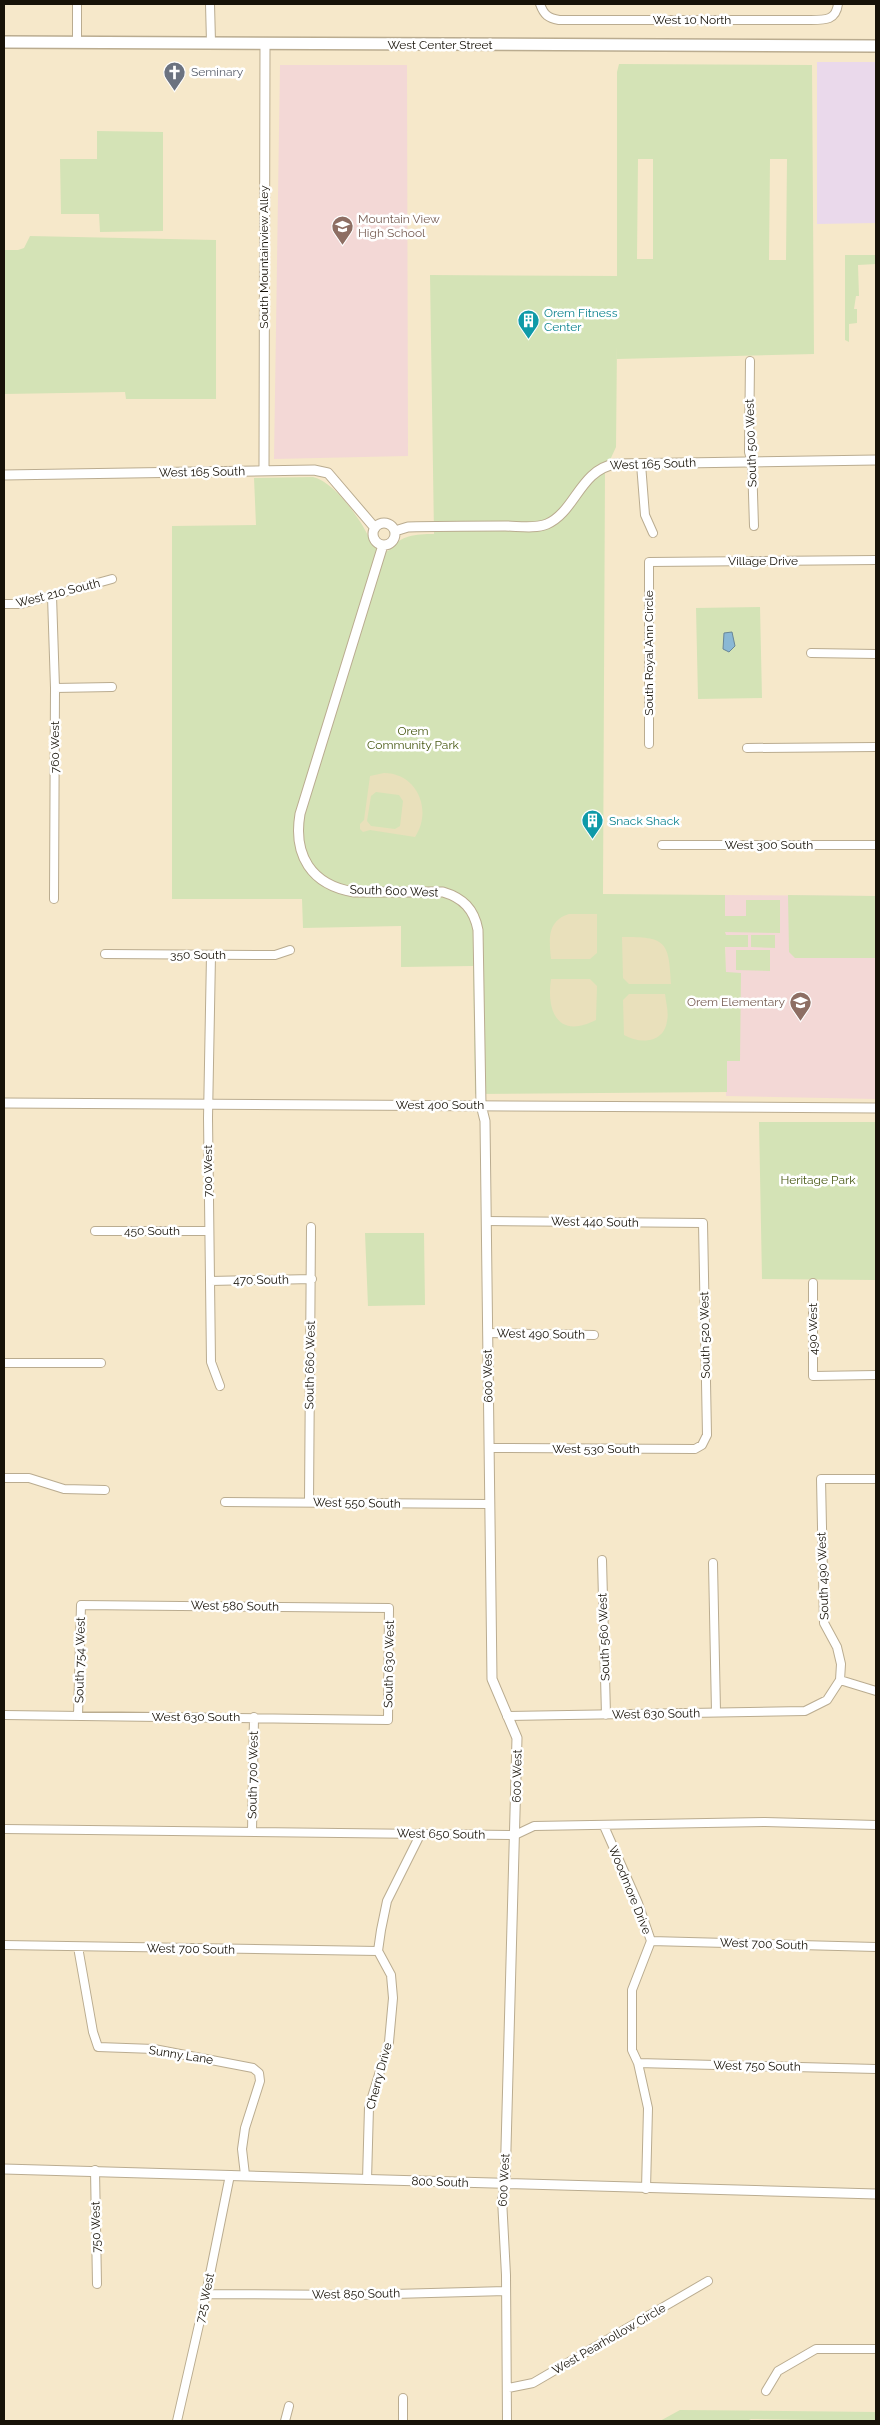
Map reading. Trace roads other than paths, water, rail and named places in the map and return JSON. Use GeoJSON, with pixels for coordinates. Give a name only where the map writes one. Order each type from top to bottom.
{"type":"FeatureCollection","features":[{"type":"Feature","properties":{"kind":"main road","name":"West Center Street"},"geometry":{"type":"LineString","coordinates":[[4,42],[876,46]]}},
{"type":"Feature","properties":{"kind":"street"},"geometry":{"type":"LineString","coordinates":[[77,4],[77,42]]}},
{"type":"Feature","properties":{"kind":"street"},"geometry":{"type":"LineString","coordinates":[[210,4],[211,42]]}},
{"type":"Feature","properties":{"kind":"street","name":"West 10 North"},"geometry":{"type":"LineString","coordinates":[[540,4],[543,13],[549,18],[811,20],[830,19],[835,16],[838,4]]}},
{"type":"Feature","properties":{"kind":"street","name":"South Mountainview Alley"},"geometry":{"type":"LineString","coordinates":[[264,471],[265,43]]}},
{"type":"Feature","properties":{"kind":"street","name":"South 500 West"},"geometry":{"type":"LineString","coordinates":[[750,361],[749,452],[752,462],[754,526]]}},
{"type":"Feature","properties":{"kind":"street","name":"West 165 South"},"geometry":{"type":"LineString","coordinates":[[383,545],[375,540],[373,534],[375,528],[380,524],[386,523],[392,526],[395,531],[408,527],[532,526],[548,523],[561,513],[576,493],[603,466],[876,460]]}},
{"type":"Feature","properties":{"kind":"street"},"geometry":{"type":"LineString","coordinates":[[641,464],[646,515],[653,532]]}},
{"type":"Feature","properties":{"kind":"street","name":"West 165 South"},"geometry":{"type":"LineString","coordinates":[[4,475],[314,470],[328,474],[375,528]]}},
{"type":"Feature","properties":{"kind":"street"},"geometry":{"type":"LineString","coordinates":[[383,545],[392,542],[395,537],[395,531]]}},
{"type":"Feature","properties":{"kind":"street","name":"South 600 West"},"geometry":{"type":"LineString","coordinates":[[383,545],[300,814],[298,828],[299,845],[305,860],[319,877],[342,890],[354,892],[443,892],[462,900],[472,911],[478,930],[481,1105]]}},
{"type":"Feature","properties":{"kind":"street","name":"Village Drive"},"geometry":{"type":"LineString","coordinates":[[649,562],[876,560]]}},
{"type":"Feature","properties":{"kind":"street","name":"South Royal Ann Circle"},"geometry":{"type":"LineString","coordinates":[[649,562],[649,744]]}},
{"type":"Feature","properties":{"kind":"street","name":"West 210 South"},"geometry":{"type":"LineString","coordinates":[[4,604],[21,604],[112,579]]}},
{"type":"Feature","properties":{"kind":"street","name":"760 West"},"geometry":{"type":"LineString","coordinates":[[52,596],[55,688],[54,899]]}},
{"type":"Feature","properties":{"kind":"street"},"geometry":{"type":"LineString","coordinates":[[812,654],[876,654]]}},
{"type":"Feature","properties":{"kind":"street"},"geometry":{"type":"LineString","coordinates":[[55,688],[112,687]]}},
{"type":"Feature","properties":{"kind":"street"},"geometry":{"type":"LineString","coordinates":[[747,748],[876,747]]}},
{"type":"Feature","properties":{"kind":"street","name":"West 300 South"},"geometry":{"type":"LineString","coordinates":[[662,845],[876,845]]}},
{"type":"Feature","properties":{"kind":"street","name":"350 South"},"geometry":{"type":"LineString","coordinates":[[105,954],[275,956],[290,950]]}},
{"type":"Feature","properties":{"kind":"street","name":"700 West"},"geometry":{"type":"LineString","coordinates":[[211,955],[208,1231],[211,1362],[220,1386]]}},
{"type":"Feature","properties":{"kind":"street","name":"West 400 South"},"geometry":{"type":"LineString","coordinates":[[4,1103],[208,1106],[481,1105],[876,1108]]}},
{"type":"Feature","properties":{"kind":"street","name":"600 West"},"geometry":{"type":"LineString","coordinates":[[481,1105],[485,1121],[492,1679],[517,1738],[505,2185],[502,2199],[506,2290],[507,2421]]}},
{"type":"Feature","properties":{"kind":"street","name":"West 440 South"},"geometry":{"type":"LineString","coordinates":[[486,1221],[703,1223]]}},
{"type":"Feature","properties":{"kind":"street","name":"South 520 West"},"geometry":{"type":"LineString","coordinates":[[702,1445],[707,1435],[703,1223]]}},
{"type":"Feature","properties":{"kind":"street","name":"South 660 West"},"geometry":{"type":"LineString","coordinates":[[309,1502],[311,1227]]}},
{"type":"Feature","properties":{"kind":"street","name":"450 South"},"geometry":{"type":"LineString","coordinates":[[95,1231],[208,1231]]}},
{"type":"Feature","properties":{"kind":"street","name":"470 South"},"geometry":{"type":"LineString","coordinates":[[210,1280],[312,1279]]}},
{"type":"Feature","properties":{"kind":"street","name":"490 West"},"geometry":{"type":"LineString","coordinates":[[813,1283],[813,1376],[876,1375]]}},
{"type":"Feature","properties":{"kind":"street","name":"West 490 South"},"geometry":{"type":"LineString","coordinates":[[488,1334],[594,1335]]}},
{"type":"Feature","properties":{"kind":"street"},"geometry":{"type":"LineString","coordinates":[[4,1364],[102,1363]]}},
{"type":"Feature","properties":{"kind":"street","name":"West 530 South"},"geometry":{"type":"LineString","coordinates":[[489,1448],[695,1449],[702,1445]]}},
{"type":"Feature","properties":{"kind":"street"},"geometry":{"type":"LineString","coordinates":[[4,1478],[29,1478],[64,1489],[105,1490]]}},
{"type":"Feature","properties":{"kind":"street","name":"South 490 West"},"geometry":{"type":"LineString","coordinates":[[840,1680],[842,1664],[837,1647],[824,1623],[821,1479],[876,1479]]}},
{"type":"Feature","properties":{"kind":"street","name":"West 550 South"},"geometry":{"type":"LineString","coordinates":[[225,1502],[489,1504]]}},
{"type":"Feature","properties":{"kind":"street","name":"South 560 West"},"geometry":{"type":"LineString","coordinates":[[602,1560],[606,1715]]}},
{"type":"Feature","properties":{"kind":"street"},"geometry":{"type":"LineString","coordinates":[[713,1563],[716,1712]]}},
{"type":"Feature","properties":{"kind":"street","name":"West 580 South"},"geometry":{"type":"LineString","coordinates":[[81,1605],[389,1608]]}},
{"type":"Feature","properties":{"kind":"street","name":"South 754 West"},"geometry":{"type":"LineString","coordinates":[[78,1716],[81,1605]]}},
{"type":"Feature","properties":{"kind":"street","name":"South 630 West"},"geometry":{"type":"LineString","coordinates":[[388,1720],[389,1608]]}},
{"type":"Feature","properties":{"kind":"street"},"geometry":{"type":"LineString","coordinates":[[840,1680],[876,1691]]}},
{"type":"Feature","properties":{"kind":"street","name":"West 630 South"},"geometry":{"type":"LineString","coordinates":[[507,1716],[805,1711],[827,1700],[840,1680]]}},
{"type":"Feature","properties":{"kind":"street","name":"West 630 South"},"geometry":{"type":"LineString","coordinates":[[4,1715],[388,1720]]}},
{"type":"Feature","properties":{"kind":"street","name":"South 700 West"},"geometry":{"type":"LineString","coordinates":[[252,1832],[254,1717]]}},
{"type":"Feature","properties":{"kind":"street","name":"West 650 South"},"geometry":{"type":"LineString","coordinates":[[4,1829],[421,1833],[515,1836],[534,1826],[765,1822],[876,1825]]}},
{"type":"Feature","properties":{"kind":"street","name":"Woodmore Drive"},"geometry":{"type":"LineString","coordinates":[[604,1826],[638,1903],[651,1941],[632,1990],[632,2050],[638,2063],[648,2108],[646,2189]]}},
{"type":"Feature","properties":{"kind":"street"},"geometry":{"type":"LineString","coordinates":[[378,1951],[388,1901],[421,1833]]}},
{"type":"Feature","properties":{"kind":"street","name":"West 700 South"},"geometry":{"type":"LineString","coordinates":[[651,1941],[876,1947]]}},
{"type":"Feature","properties":{"kind":"street","name":"West 700 South"},"geometry":{"type":"LineString","coordinates":[[4,1945],[378,1951]]}},
{"type":"Feature","properties":{"kind":"street","name":"Sunny Lane"},"geometry":{"type":"LineString","coordinates":[[78,1947],[93,2032],[98,2047],[154,2049],[253,2068],[259,2073],[260,2081],[245,2128],[242,2149],[244,2175]]}},
{"type":"Feature","properties":{"kind":"street","name":"Cherry Drive"},"geometry":{"type":"LineString","coordinates":[[367,2180],[369,2107],[389,2042],[393,1998],[391,1975],[378,1951]]}},
{"type":"Feature","properties":{"kind":"street","name":"West 750 South"},"geometry":{"type":"LineString","coordinates":[[638,2063],[876,2069]]}},
{"type":"Feature","properties":{"kind":"street","name":"800 South"},"geometry":{"type":"LineString","coordinates":[[4,2169],[95,2170],[505,2185],[876,2194]]}},
{"type":"Feature","properties":{"kind":"street","name":"750 West"},"geometry":{"type":"LineString","coordinates":[[95,2170],[97,2284]]}},
{"type":"Feature","properties":{"kind":"street","name":"725 West"},"geometry":{"type":"LineString","coordinates":[[177,2421],[206,2294],[230,2175]]}},
{"type":"Feature","properties":{"kind":"street","name":"West Pearhollow Circle"},"geometry":{"type":"LineString","coordinates":[[508,2388],[533,2383],[708,2281]]}},
{"type":"Feature","properties":{"kind":"street","name":"West 850 South"},"geometry":{"type":"LineString","coordinates":[[206,2294],[356,2295],[506,2290]]}},
{"type":"Feature","properties":{"kind":"street"},"geometry":{"type":"LineString","coordinates":[[766,2390],[778,2371],[816,2349],[876,2349]]}},
{"type":"Feature","properties":{"kind":"street"},"geometry":{"type":"LineString","coordinates":[[403,2398],[403,2421]]}},
{"type":"Feature","properties":{"kind":"street"},"geometry":{"type":"LineString","coordinates":[[284,2421],[289,2406]]}},
{"type":"Feature","properties":{"kind":"water"},"geometry":{"type":"Polygon","coordinates":[[[732,632],[735,646],[729,652],[723,649],[724,633],[732,632]]]}},
{"type":"Feature","properties":{"kind":"place","name":"Seminary"},"geometry":{"type":"Point","coordinates":[175,91]}},
{"type":"Feature","properties":{"kind":"place","name":"Mountain View High School"},"geometry":{"type":"Point","coordinates":[342,245]}},
{"type":"Feature","properties":{"kind":"place","name":"Orem Fitness Center"},"geometry":{"type":"Point","coordinates":[528,339]}},
{"type":"Feature","properties":{"kind":"place","name":"Snack Shack"},"geometry":{"type":"Point","coordinates":[593,840]}},
{"type":"Feature","properties":{"kind":"place","name":"Orem Elementary"},"geometry":{"type":"Point","coordinates":[801,1021]}},
{"type":"Feature","properties":{"kind":"park label","name":"Orem Community Park"},"geometry":{"type":"Point","coordinates":[413,738]}},
{"type":"Feature","properties":{"kind":"park label","name":"Heritage Park"},"geometry":{"type":"Point","coordinates":[818,1180]}}]}
